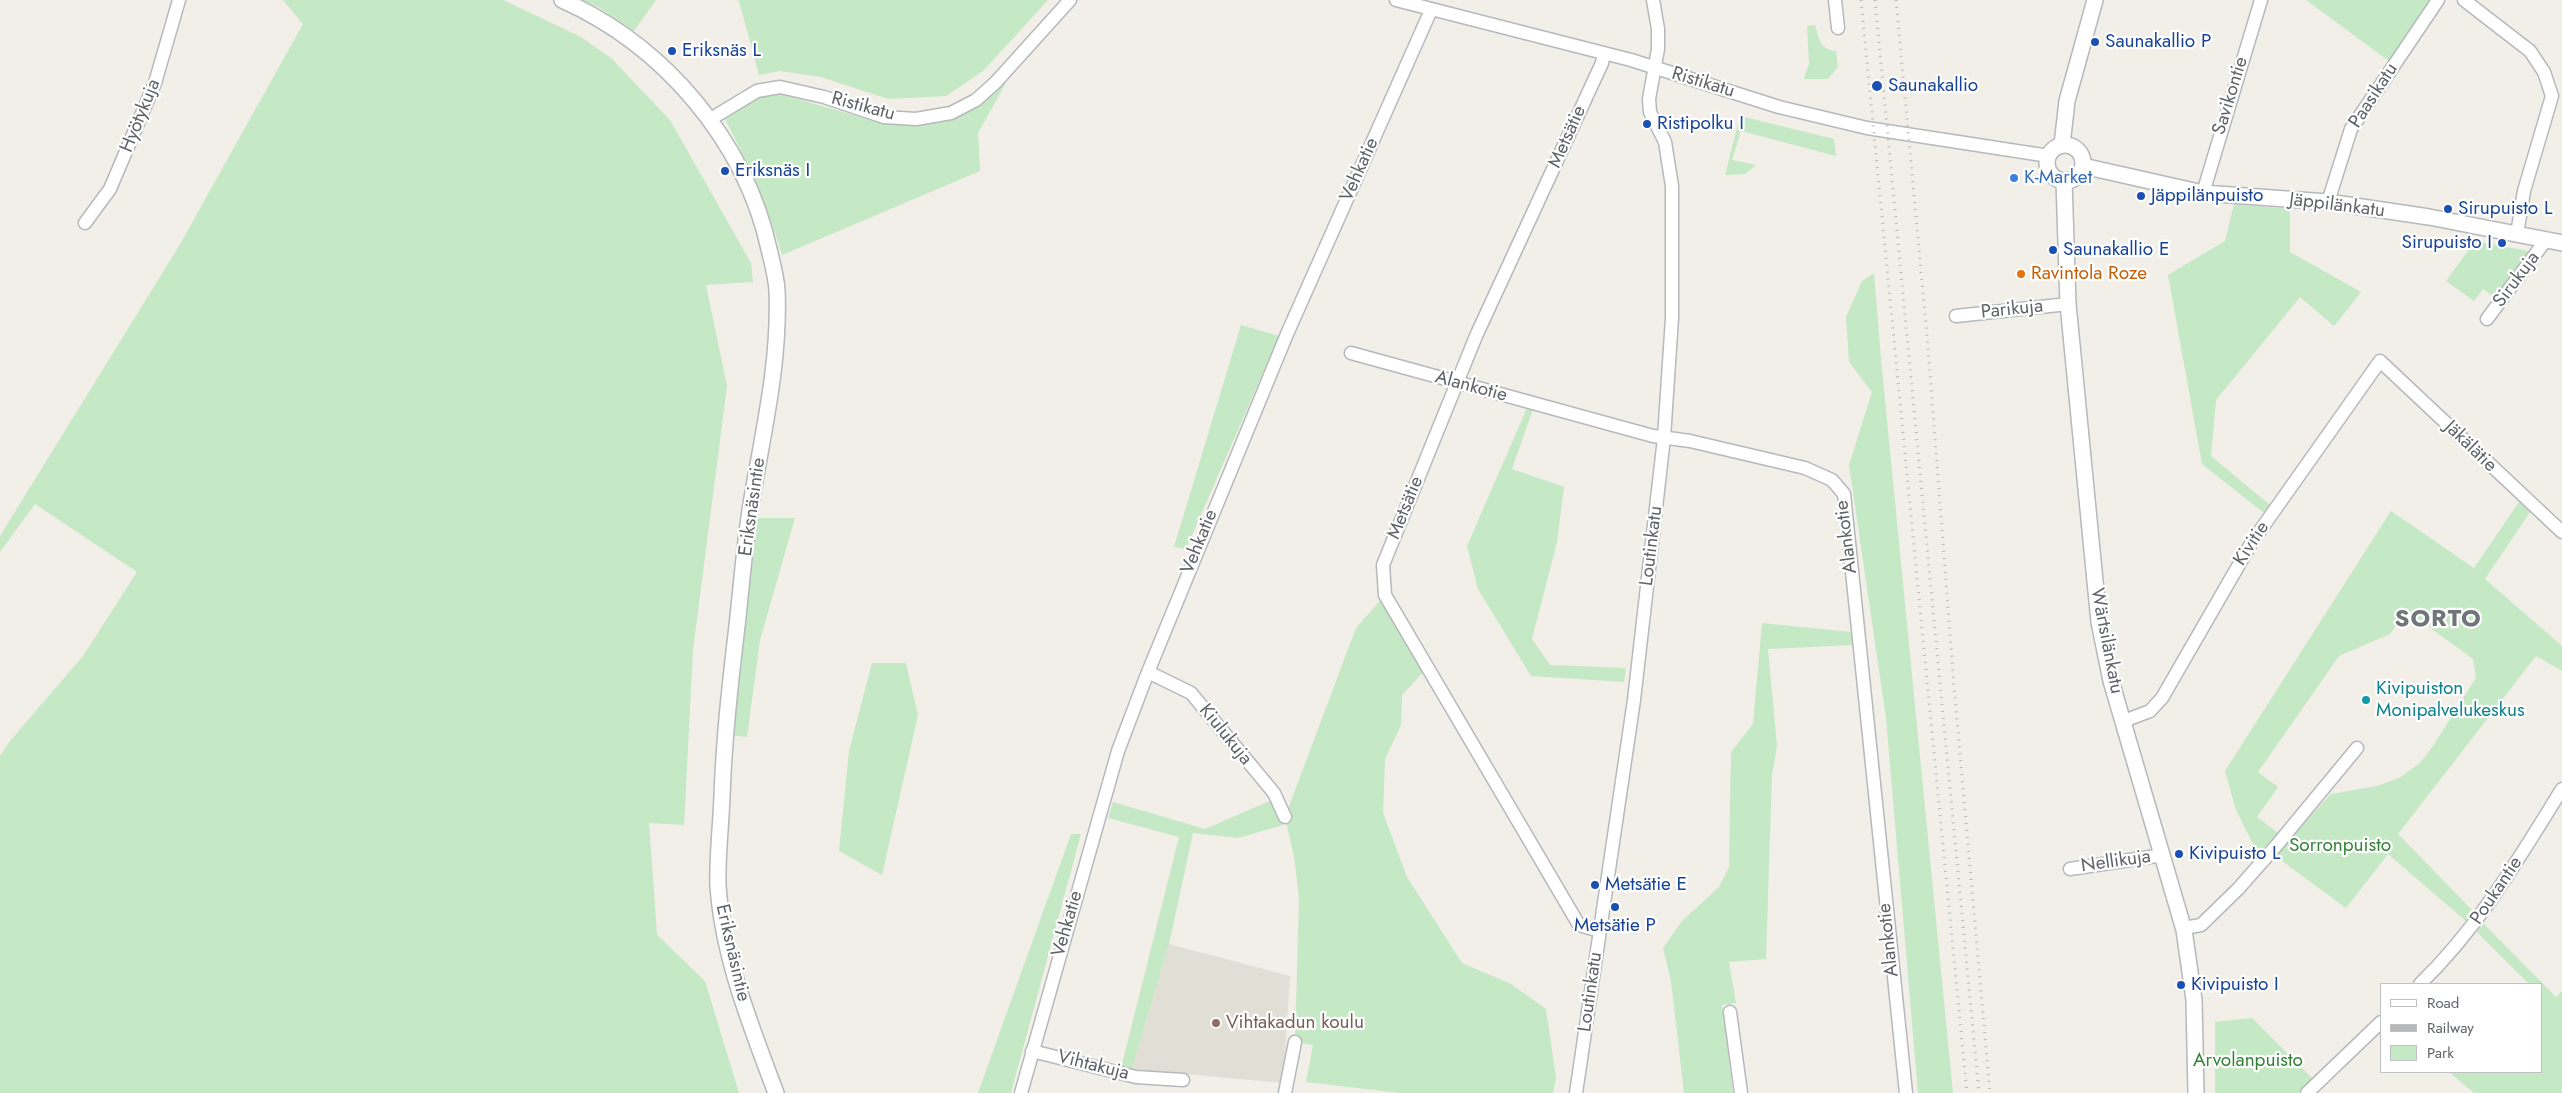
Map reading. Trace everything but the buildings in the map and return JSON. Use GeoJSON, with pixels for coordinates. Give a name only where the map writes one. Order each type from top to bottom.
{"type":"FeatureCollection","features":[{"type":"Feature","properties":{"kind":"street","name":"Hyötykuja"},"geometry":{"type":"LineString","coordinates":[[85,223],[110,189],[155,83],[179,0]]}},
{"type":"Feature","properties":{"kind":"street","name":"Eriksnäsintie"},"geometry":{"type":"LineString","coordinates":[[562,0],[584,10],[657,61],[679,82],[709,120],[744,176],[763,224],[777,290],[774,381],[751,505],[724,740],[718,883],[722,927],[741,997],[776,1093]]}},
{"type":"Feature","properties":{"kind":"street","name":"Ristikatu"},"geometry":{"type":"LineString","coordinates":[[709,120],[756,91],[780,87],[824,97],[884,117],[916,119],[951,112],[976,100],[996,82],[1070,0]]}},
{"type":"Feature","properties":{"kind":"street","name":"Ristikatu"},"geometry":{"type":"LineString","coordinates":[[1396,0],[1604,53],[1779,107],[1867,128],[2013,148],[2049,156]]}},
{"type":"Feature","properties":{"kind":"street","name":"Loutinkatu"},"geometry":{"type":"LineString","coordinates":[[1576,1093],[1634,700],[1664,438],[1671,329],[1672,186],[1665,142],[1650,112],[1649,99],[1655,68],[1658,29],[1653,0]]}},
{"type":"Feature","properties":{"kind":"street"},"geometry":{"type":"LineString","coordinates":[[1835,0],[1838,28]]}},
{"type":"Feature","properties":{"kind":"street"},"geometry":{"type":"LineString","coordinates":[[2062,145],[2067,101],[2095,0]]}},
{"type":"Feature","properties":{"kind":"street","name":"Savikontie"},"geometry":{"type":"LineString","coordinates":[[2203,193],[2205,179],[2261,0]]}},
{"type":"Feature","properties":{"kind":"street","name":"Paasikatu"},"geometry":{"type":"LineString","coordinates":[[2328,202],[2351,129],[2438,0]]}},
{"type":"Feature","properties":{"kind":"street"},"geometry":{"type":"LineString","coordinates":[[2464,0],[2530,51],[2544,72],[2552,96],[2524,191],[2517,234]]}},
{"type":"Feature","properties":{"kind":"street","name":"Vehkatie"},"geometry":{"type":"LineString","coordinates":[[1021,1093],[1118,751],[1148,672],[1287,334],[1431,10]]}},
{"type":"Feature","properties":{"kind":"street","name":"Metsätie"},"geometry":{"type":"LineString","coordinates":[[1600,932],[1580,925],[1385,595],[1383,565],[1476,336],[1566,142],[1604,53]]}},
{"type":"Feature","properties":{"kind":"street"},"geometry":{"type":"LineString","coordinates":[[2062,145],[2071,146],[2078,150],[2083,166],[2078,175],[2064,181],[2055,177],[2049,170],[2049,156],[2054,149],[2062,145]]}},
{"type":"Feature","properties":{"kind":"street","name":"Jäppilänkatu"},"geometry":{"type":"LineString","coordinates":[[2083,166],[2203,193],[2328,202],[2562,243]]}},
{"type":"Feature","properties":{"kind":"street","name":"Wärtsilänkatu"},"geometry":{"type":"LineString","coordinates":[[2064,181],[2068,304],[2098,622],[2111,681],[2184,928],[2194,1000],[2196,1093]]}},
{"type":"Feature","properties":{"kind":"street","name":"Sirukuja"},"geometry":{"type":"LineString","coordinates":[[2487,319],[2546,240]]}},
{"type":"Feature","properties":{"kind":"street","name":"Parikuja"},"geometry":{"type":"LineString","coordinates":[[1956,316],[2068,304]]}},
{"type":"Feature","properties":{"kind":"street","name":"Alankotie"},"geometry":{"type":"LineString","coordinates":[[1351,353],[1457,384],[1664,438],[1690,441],[1805,468],[1832,480],[1844,494],[1906,1093]]}},
{"type":"Feature","properties":{"kind":"street","name":"Kivitie"},"geometry":{"type":"LineString","coordinates":[[2124,721],[2150,711],[2162,698],[2252,542],[2380,361]]}},
{"type":"Feature","properties":{"kind":"street","name":"Jäkälätie"},"geometry":{"type":"LineString","coordinates":[[2380,361],[2562,532]]}},
{"type":"Feature","properties":{"kind":"street","name":"Kiulukuja"},"geometry":{"type":"LineString","coordinates":[[1148,672],[1191,693],[1274,793],[1285,817]]}},
{"type":"Feature","properties":{"kind":"street"},"geometry":{"type":"LineString","coordinates":[[2184,928],[2201,925],[2238,889],[2357,748]]}},
{"type":"Feature","properties":{"kind":"street","name":"Poukantie"},"geometry":{"type":"LineString","coordinates":[[2421,983],[2448,958],[2478,920],[2503,885],[2562,789]]}},
{"type":"Feature","properties":{"kind":"street","name":"Nellikuja"},"geometry":{"type":"LineString","coordinates":[[2070,869],[2162,855]]}},
{"type":"Feature","properties":{"kind":"street"},"geometry":{"type":"LineString","coordinates":[[1730,1012],[1741,1093]]}},
{"type":"Feature","properties":{"kind":"street"},"geometry":{"type":"LineString","coordinates":[[2307,1093],[2380,1023]]}},
{"type":"Feature","properties":{"kind":"street"},"geometry":{"type":"LineString","coordinates":[[1286,1093],[1295,1042]]}},
{"type":"Feature","properties":{"kind":"street","name":"Vihtakuja"},"geometry":{"type":"LineString","coordinates":[[1032,1051],[1136,1077],[1183,1080]]}},
{"type":"Feature","properties":{"kind":"shaded area","name":"Vihtakadun koulu"},"geometry":{"type":"Polygon","coordinates":[[[1169,944],[1290,976],[1283,1083],[1132,1069],[1169,944]]]}},
{"type":"Feature","properties":{"kind":"green space"},"geometry":{"type":"Polygon","coordinates":[[[283,0],[503,0],[581,37],[611,58],[670,120],[751,263],[753,282],[706,285],[727,386],[693,650],[684,825],[649,823],[657,935],[705,981],[739,1093],[0,1093],[0,756],[10,741],[83,656],[137,572],[35,504],[0,552],[0,536],[179,246],[303,24],[283,0]]]}},
{"type":"Feature","properties":{"kind":"green space"},"geometry":{"type":"Polygon","coordinates":[[[582,0],[656,0],[634,31],[600,8],[582,0]]]}},
{"type":"Feature","properties":{"kind":"green space"},"geometry":{"type":"Polygon","coordinates":[[[737,0],[1048,0],[983,71],[946,96],[888,99],[821,77],[780,71],[759,75],[739,1],[737,0]]]}},
{"type":"Feature","properties":{"kind":"green space"},"geometry":{"type":"Polygon","coordinates":[[[2306,0],[2434,0],[2389,61],[2306,0]]]}},
{"type":"Feature","properties":{"kind":"green space"},"geometry":{"type":"Polygon","coordinates":[[[1815,25],[1823,46],[1836,51],[1838,67],[1828,79],[1804,79],[1809,63],[1807,26],[1815,25]]]}},
{"type":"Feature","properties":{"kind":"green space"},"geometry":{"type":"Polygon","coordinates":[[[1007,81],[978,133],[980,171],[782,255],[757,186],[725,119],[760,97],[780,94],[881,123],[919,125],[956,117],[979,106],[1007,81]]]}},
{"type":"Feature","properties":{"kind":"green space"},"geometry":{"type":"Polygon","coordinates":[[[1740,116],[1834,139],[1836,156],[1741,131],[1732,160],[1756,165],[1745,174],[1725,175],[1740,116]]]}},
{"type":"Feature","properties":{"kind":"green space"},"geometry":{"type":"Polygon","coordinates":[[[2234,204],[2290,209],[2290,252],[2361,292],[2334,326],[2300,297],[2216,400],[2211,456],[2270,505],[2264,513],[2202,464],[2168,275],[2225,241],[2234,204]]]}},
{"type":"Feature","properties":{"kind":"green space"},"geometry":{"type":"Polygon","coordinates":[[[2475,241],[2533,252],[2498,300],[2483,289],[2474,301],[2446,281],[2475,241]]]}},
{"type":"Feature","properties":{"kind":"green space"},"geometry":{"type":"Polygon","coordinates":[[[1874,273],[1953,1093],[1918,1093],[1886,718],[1849,465],[1872,392],[1849,362],[1846,317],[1862,281],[1874,273]]]}},
{"type":"Feature","properties":{"kind":"green space"},"geometry":{"type":"Polygon","coordinates":[[[1241,325],[1279,336],[1186,549],[1174,547],[1241,325]]]}},
{"type":"Feature","properties":{"kind":"green space"},"geometry":{"type":"Polygon","coordinates":[[[1527,408],[1533,409],[1512,469],[1564,487],[1557,542],[1532,639],[1550,665],[1626,668],[1624,682],[1531,676],[1478,589],[1467,546],[1527,408]]]}},
{"type":"Feature","properties":{"kind":"green space","name":"Sorronpuisto"},"geometry":{"type":"Polygon","coordinates":[[[2519,502],[2530,512],[2485,579],[2562,646],[2562,671],[2536,656],[2398,834],[2474,912],[2467,922],[2388,854],[2346,908],[2274,855],[2331,794],[2377,786],[2399,778],[2420,763],[2433,746],[2476,678],[2473,659],[2407,611],[2390,634],[2339,656],[2258,772],[2278,787],[2257,817],[2278,833],[2258,854],[2236,810],[2225,771],[2391,511],[2474,568],[2519,502]]]}},
{"type":"Feature","properties":{"kind":"green space"},"geometry":{"type":"Polygon","coordinates":[[[756,518],[795,518],[760,640],[747,737],[730,735],[756,518]]]}},
{"type":"Feature","properties":{"kind":"green space"},"geometry":{"type":"Polygon","coordinates":[[[1385,595],[1427,668],[1402,695],[1401,725],[1385,759],[1383,813],[1407,877],[1462,963],[1511,984],[1546,1009],[1556,1078],[1553,1093],[1400,1093],[1306,1082],[1313,1045],[1295,1042],[1299,898],[1294,856],[1285,817],[1356,628],[1385,595]]]}},
{"type":"Feature","properties":{"kind":"green space"},"geometry":{"type":"Polygon","coordinates":[[[1762,623],[1851,632],[1853,645],[1768,649],[1777,746],[1772,775],[1766,959],[1729,962],[1736,1003],[1722,1005],[1733,1093],[1684,1093],[1671,981],[1663,948],[1682,921],[1719,887],[1729,867],[1731,752],[1753,724],[1762,623]]]}},
{"type":"Feature","properties":{"kind":"green space"},"geometry":{"type":"Polygon","coordinates":[[[872,663],[906,663],[918,715],[882,875],[839,851],[849,751],[872,663]]]}},
{"type":"Feature","properties":{"kind":"green space"},"geometry":{"type":"Polygon","coordinates":[[[1272,800],[1282,818],[1283,825],[1238,838],[1193,833],[1169,944],[1132,1069],[1121,1068],[1179,837],[1108,818],[1113,802],[1205,829],[1272,800]]]}},
{"type":"Feature","properties":{"kind":"green space"},"geometry":{"type":"Polygon","coordinates":[[[1071,834],[1081,834],[1011,1093],[978,1093],[1071,834]]]}},
{"type":"Feature","properties":{"kind":"green space"},"geometry":{"type":"Polygon","coordinates":[[[2483,923],[2556,997],[2562,991],[2562,1093],[2474,1093],[2450,1073],[2542,1073],[2542,983],[2528,983],[2477,932],[2483,923]]]}},
{"type":"Feature","properties":{"kind":"green space","name":"Arvolanpuisto"},"geometry":{"type":"Polygon","coordinates":[[[2252,1018],[2313,1079],[2299,1093],[2215,1093],[2215,1022],[2252,1018]]]}},
{"type":"Feature","properties":{"kind":"railway"},"geometry":{"type":"LineString","coordinates":[[1861,0],[1967,1093]]}},
{"type":"Feature","properties":{"kind":"railway"},"geometry":{"type":"LineString","coordinates":[[1875,0],[1979,1093]]}},
{"type":"Feature","properties":{"kind":"railway"},"geometry":{"type":"LineString","coordinates":[[1896,0],[1928,347],[1954,686],[1990,1093]]}},
{"type":"Feature","properties":{"kind":"place","name":"Saunakallio P"},"geometry":{"type":"Point","coordinates":[2095,42]}},
{"type":"Feature","properties":{"kind":"place","name":"Eriksnäs L"},"geometry":{"type":"Point","coordinates":[672,51]}},
{"type":"Feature","properties":{"kind":"place","name":"Saunakallio"},"geometry":{"type":"Point","coordinates":[1877,86]}},
{"type":"Feature","properties":{"kind":"place","name":"Ristipolku I"},"geometry":{"type":"Point","coordinates":[1647,124]}},
{"type":"Feature","properties":{"kind":"place","name":"Eriksnäs I"},"geometry":{"type":"Point","coordinates":[725,171]}},
{"type":"Feature","properties":{"kind":"place","name":"K-Market"},"geometry":{"type":"Point","coordinates":[2014,178]}},
{"type":"Feature","properties":{"kind":"place","name":"Jäppilänpuisto"},"geometry":{"type":"Point","coordinates":[2141,196]}},
{"type":"Feature","properties":{"kind":"place","name":"Sirupuisto L"},"geometry":{"type":"Point","coordinates":[2448,209]}},
{"type":"Feature","properties":{"kind":"place","name":"Sirupuisto I"},"geometry":{"type":"Point","coordinates":[2502,243]}},
{"type":"Feature","properties":{"kind":"place","name":"Saunakallio E"},"geometry":{"type":"Point","coordinates":[2053,250]}},
{"type":"Feature","properties":{"kind":"place","name":"Ravintola Roze"},"geometry":{"type":"Point","coordinates":[2021,274]}},
{"type":"Feature","properties":{"kind":"place","name":"Kivipuiston Monipalvelukeskus"},"geometry":{"type":"Point","coordinates":[2366,700]}},
{"type":"Feature","properties":{"kind":"place","name":"Kivipuisto L"},"geometry":{"type":"Point","coordinates":[2179,854]}},
{"type":"Feature","properties":{"kind":"place","name":"Metsätie E"},"geometry":{"type":"Point","coordinates":[1595,885]}},
{"type":"Feature","properties":{"kind":"place","name":"Metsätie P"},"geometry":{"type":"Point","coordinates":[1615,907]}},
{"type":"Feature","properties":{"kind":"place","name":"Kivipuisto I"},"geometry":{"type":"Point","coordinates":[2181,985]}},
{"type":"Feature","properties":{"kind":"place","name":"Vihtakadun koulu"},"geometry":{"type":"Point","coordinates":[1216,1023]}},
{"type":"Feature","properties":{"kind":"district","name":"SORTO"},"geometry":{"type":"Point","coordinates":[2438,620]}}]}
